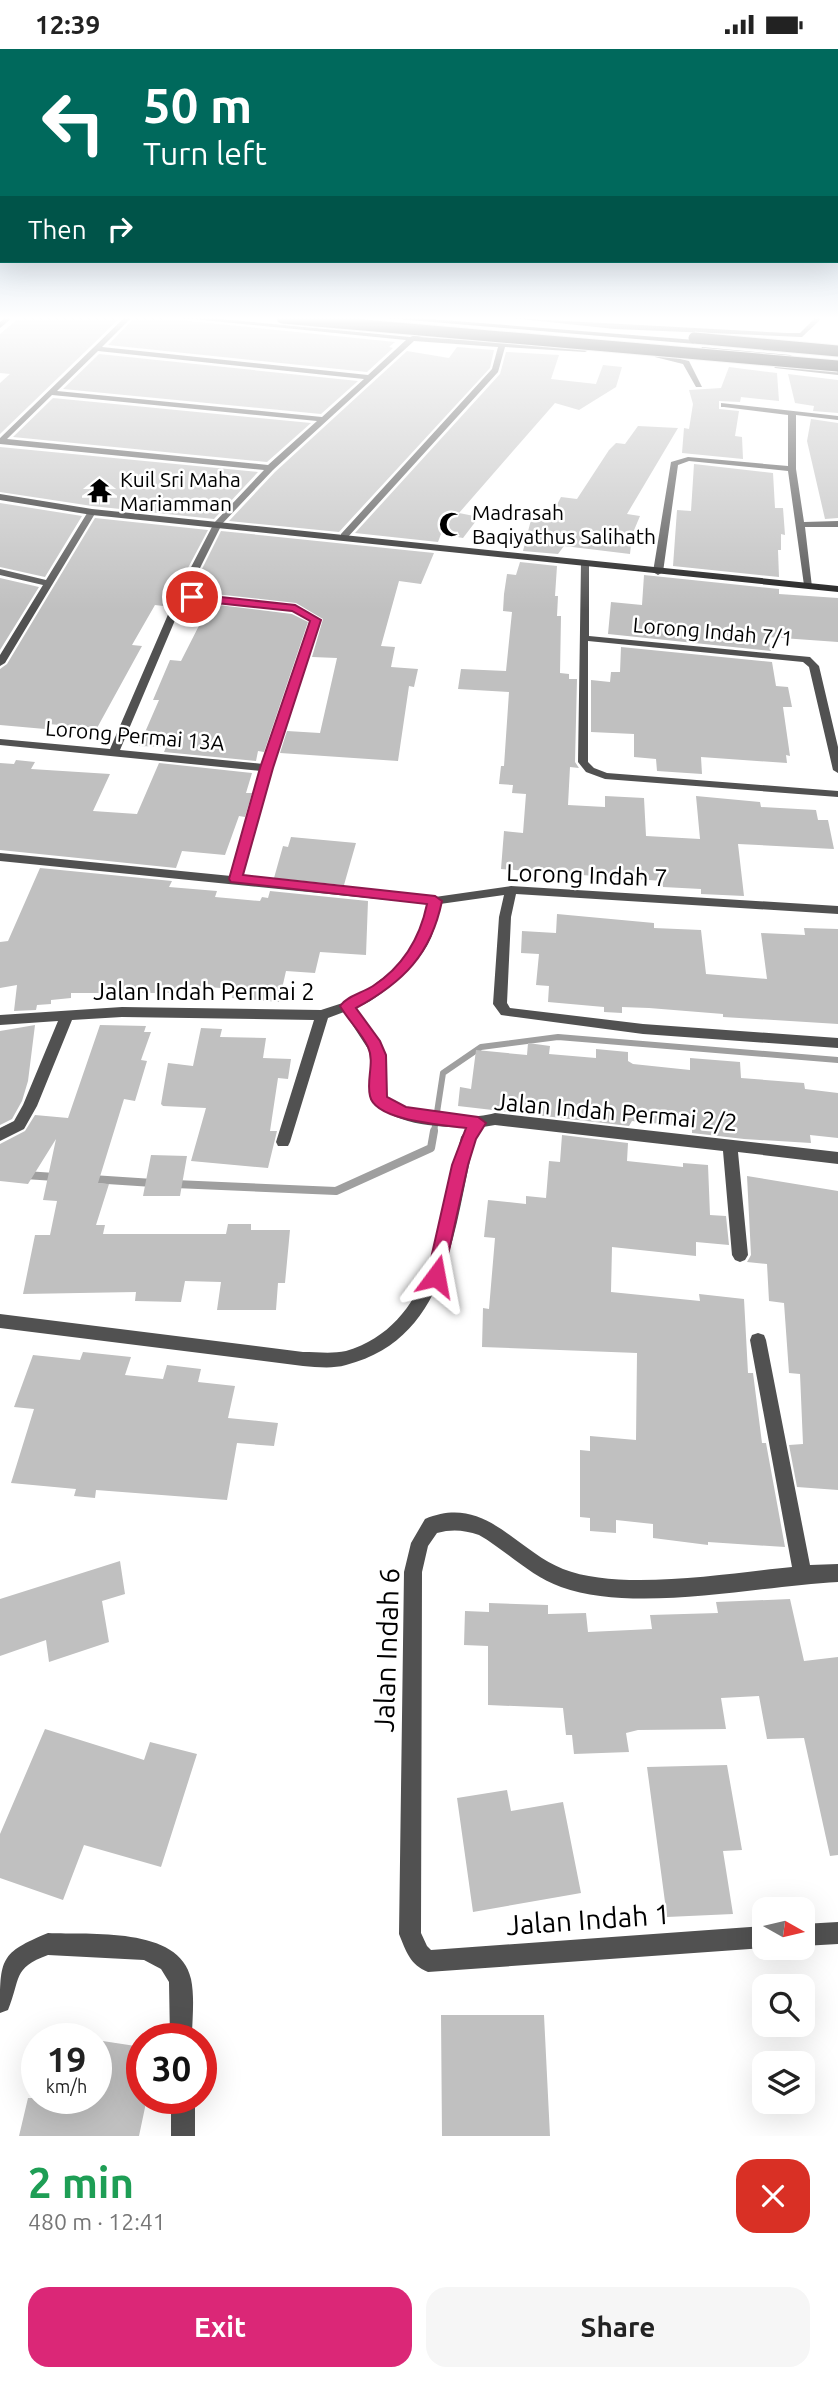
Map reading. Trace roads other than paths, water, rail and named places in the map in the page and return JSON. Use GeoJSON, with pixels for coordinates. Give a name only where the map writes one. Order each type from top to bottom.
{"type":"FeatureCollection","features":[{"type":"Feature","properties":{"kind":"street"},"geometry":{"type":"LineString","coordinates":[[0,441],[27,415]]}},
{"type":"Feature","properties":{"kind":"street"},"geometry":{"type":"LineString","coordinates":[[286,415],[324,419]]}},
{"type":"Feature","properties":{"kind":"street"},"geometry":{"type":"LineString","coordinates":[[114,753],[181,596],[218,523],[270,468],[328,415]]}},
{"type":"Feature","properties":{"kind":"street"},"geometry":{"type":"LineString","coordinates":[[344,536],[454,415]]}},
{"type":"Feature","properties":{"kind":"street"},"geometry":{"type":"LineString","coordinates":[[792,415],[792,469],[809,585]]}},
{"type":"Feature","properties":{"kind":"street"},"geometry":{"type":"LineString","coordinates":[[814,415],[838,418]]}},
{"type":"Feature","properties":{"kind":"street"},"geometry":{"type":"LineString","coordinates":[[0,441],[270,468]]}},
{"type":"Feature","properties":{"kind":"street"},"geometry":{"type":"LineString","coordinates":[[658,572],[674,464],[678,460],[792,469]]}},
{"type":"Feature","properties":{"kind":"street"},"geometry":{"type":"LineString","coordinates":[[0,498],[92,512],[344,536],[584,565],[838,589]]}},
{"type":"Feature","properties":{"kind":"street"},"geometry":{"type":"LineString","coordinates":[[0,663],[92,512]]}},
{"type":"Feature","properties":{"kind":"street"},"geometry":{"type":"LineString","coordinates":[[800,525],[838,524]]}},
{"type":"Feature","properties":{"kind":"street"},"geometry":{"type":"LineString","coordinates":[[584,565],[583,762],[590,770],[605,776],[838,794]]}},
{"type":"Feature","properties":{"kind":"street"},"geometry":{"type":"LineString","coordinates":[[0,572],[48,583]]}},
{"type":"Feature","properties":{"kind":"street"},"geometry":{"type":"LineString","coordinates":[[181,596],[295,608],[316,618],[267,768],[236,879]]}},
{"type":"Feature","properties":{"kind":"street","name":"Lorong Indah 7/1"},"geometry":{"type":"LineString","coordinates":[[583,638],[806,659],[814,666],[838,770]]}},
{"type":"Feature","properties":{"kind":"street","name":"Lorong Permai 13A"},"geometry":{"type":"LineString","coordinates":[[0,742],[267,768]]}},
{"type":"Feature","properties":{"kind":"street","name":"Lorong Indah 7"},"geometry":{"type":"LineString","coordinates":[[0,857],[435,901],[511,890],[838,910]]}},
{"type":"Feature","properties":{"kind":"street"},"geometry":{"type":"LineString","coordinates":[[511,890],[505,917],[500,1004],[506,1012],[643,1029],[838,1043]]}},
{"type":"Feature","properties":{"kind":"street","name":"Jalan Indah Permai 2"},"geometry":{"type":"LineString","coordinates":[[0,1020],[122,1011],[322,1015],[380,989],[411,959],[429,929],[435,901]]}},
{"type":"Feature","properties":{"kind":"street"},"geometry":{"type":"LineString","coordinates":[[347,1006],[375,1045],[379,1055],[378,1097],[388,1107],[415,1115],[478,1123]]}},
{"type":"Feature","properties":{"kind":"street"},"geometry":{"type":"LineString","coordinates":[[283,1142],[322,1015]]}},
{"type":"Feature","properties":{"kind":"street"},"geometry":{"type":"LineString","coordinates":[[0,1135],[19,1125],[30,1106],[67,1016]]}},
{"type":"Feature","properties":{"kind":"street","name":"Jalan Indah Permai 2/2"},"geometry":{"type":"LineString","coordinates":[[0,1321],[303,1359],[345,1358],[385,1342],[412,1317],[436,1276],[468,1137],[478,1123],[495,1119],[838,1158]]}},
{"type":"Feature","properties":{"kind":"street"},"geometry":{"type":"LineString","coordinates":[[730,1146],[740,1255]]}},
{"type":"Feature","properties":{"kind":"street"},"geometry":{"type":"LineString","coordinates":[[758,1340],[802,1573]]}},
{"type":"Feature","properties":{"kind":"street","name":"Jalan Indah 6"},"geometry":{"type":"LineString","coordinates":[[419,1954],[410,1934],[413,1572],[420,1543],[430,1525],[448,1518],[471,1521],[562,1578],[592,1585],[655,1587],[802,1573],[838,1573]]}},
{"type":"Feature","properties":{"kind":"street"},"geometry":{"type":"LineString","coordinates":[[816,1934],[838,1933]]}},
{"type":"Feature","properties":{"kind":"street","name":"Jalan Indah 1"},"geometry":{"type":"LineString","coordinates":[[419,1954],[428,1961],[752,1938]]}},
{"type":"Feature","properties":{"kind":"street"},"geometry":{"type":"LineString","coordinates":[[0,2002],[11,1964],[26,1952],[48,1944],[146,1949],[169,1962],[180,1979],[181,2023]]}},
{"type":"Feature","properties":{"kind":"street"},"geometry":{"type":"LineString","coordinates":[[183,2114],[183,2136]]}},
{"type":"Feature","properties":{"kind":"waterway"},"geometry":{"type":"LineString","coordinates":[[434,1132],[443,1073],[481,1047],[558,1037],[838,1060]]}},
{"type":"Feature","properties":{"kind":"waterway"},"geometry":{"type":"LineString","coordinates":[[175,1184],[336,1191],[431,1148],[434,1131]]}},
{"type":"Feature","properties":{"kind":"waterway"},"geometry":{"type":"LineString","coordinates":[[25,1175],[55,1177]]}},
{"type":"Feature","properties":{"kind":"waterway"},"geometry":{"type":"LineString","coordinates":[[92,1179],[153,1183]]}},
{"type":"Feature","properties":{"kind":"place","name":"Kuil Sri Maha Mariamman"},"geometry":{"type":"Point","coordinates":[100,491]}},
{"type":"Feature","properties":{"kind":"place","name":"Madrasah Baqiyathus Salihath"},"geometry":{"type":"Point","coordinates":[452,524]}}]}
